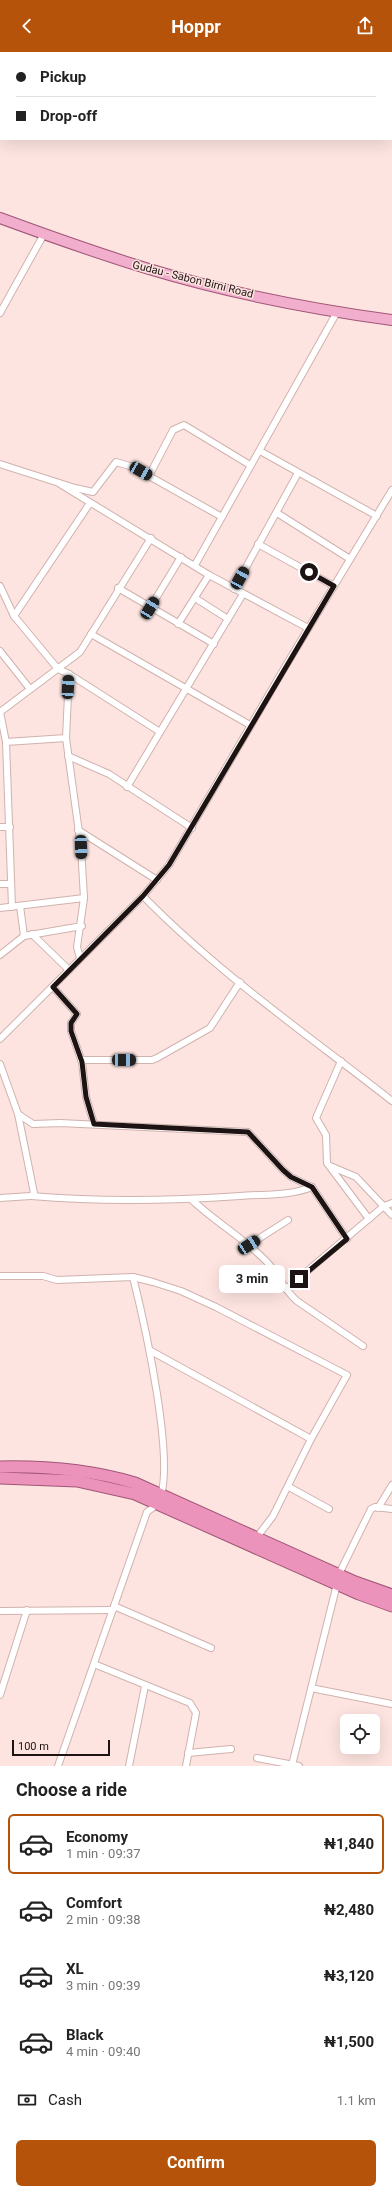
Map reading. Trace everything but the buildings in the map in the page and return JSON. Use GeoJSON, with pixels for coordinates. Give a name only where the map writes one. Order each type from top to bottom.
{"type":"FeatureCollection","features":[{"type":"Feature","properties":{"kind":"highway"},"geometry":{"type":"LineString","coordinates":[[0,1467],[56,1468],[116,1477],[146,1493],[338,1579],[392,1606]]}},
{"type":"Feature","properties":{"kind":"highway"},"geometry":{"type":"LineString","coordinates":[[0,1478],[81,1482],[146,1493]]}},
{"type":"Feature","properties":{"kind":"highway"},"geometry":{"type":"LineString","coordinates":[[159,1499],[257,1537],[307,1565]]}},
{"type":"Feature","properties":{"kind":"highway"},"geometry":{"type":"LineString","coordinates":[[338,1579],[392,1595]]}},
{"type":"Feature","properties":{"kind":"main road","name":"Gudau - Sabon Birni Road"},"geometry":{"type":"LineString","coordinates":[[0,218],[114,258],[185,279],[337,312],[392,320]]}},
{"type":"Feature","properties":{"kind":"street"},"geometry":{"type":"LineString","coordinates":[[0,313],[44,234]]}},
{"type":"Feature","properties":{"kind":"street"},"geometry":{"type":"LineString","coordinates":[[195,566],[250,465],[260,451],[337,312]]}},
{"type":"Feature","properties":{"kind":"street"},"geometry":{"type":"LineString","coordinates":[[149,476],[173,430],[184,425],[250,465]]}},
{"type":"Feature","properties":{"kind":"street"},"geometry":{"type":"LineString","coordinates":[[260,451],[298,474],[377,516]]}},
{"type":"Feature","properties":{"kind":"street"},"geometry":{"type":"LineString","coordinates":[[0,464],[60,484],[93,492],[116,462],[132,467],[222,517]]}},
{"type":"Feature","properties":{"kind":"street"},"geometry":{"type":"LineString","coordinates":[[234,589],[258,544],[278,513],[298,474]]}},
{"type":"Feature","properties":{"kind":"street"},"geometry":{"type":"LineString","coordinates":[[60,484],[151,538],[209,575],[308,628]]}},
{"type":"Feature","properties":{"kind":"street"},"geometry":{"type":"LineString","coordinates":[[0,1039],[143,896],[169,865],[192,828],[250,725],[392,490]]}},
{"type":"Feature","properties":{"kind":"street"},"geometry":{"type":"LineString","coordinates":[[14,616],[90,503]]}},
{"type":"Feature","properties":{"kind":"street"},"geometry":{"type":"LineString","coordinates":[[278,513],[350,559]]}},
{"type":"Feature","properties":{"kind":"street"},"geometry":{"type":"LineString","coordinates":[[12,907],[6,742],[0,712],[80,652],[118,588],[151,538]]}},
{"type":"Feature","properties":{"kind":"street"},"geometry":{"type":"LineString","coordinates":[[258,544],[334,586]]}},
{"type":"Feature","properties":{"kind":"street"},"geometry":{"type":"LineString","coordinates":[[150,608],[181,557]]}},
{"type":"Feature","properties":{"kind":"street"},"geometry":{"type":"LineString","coordinates":[[178,624],[209,575]]}},
{"type":"Feature","properties":{"kind":"street"},"geometry":{"type":"LineString","coordinates":[[0,586],[14,616],[58,669],[69,674],[160,732]]}},
{"type":"Feature","properties":{"kind":"street"},"geometry":{"type":"LineString","coordinates":[[118,588],[214,644]]}},
{"type":"Feature","properties":{"kind":"street"},"geometry":{"type":"LineString","coordinates":[[128,787],[243,594]]}},
{"type":"Feature","properties":{"kind":"street"},"geometry":{"type":"LineString","coordinates":[[195,598],[228,619]]}},
{"type":"Feature","properties":{"kind":"street"},"geometry":{"type":"LineString","coordinates":[[91,634],[250,725]]}},
{"type":"Feature","properties":{"kind":"street"},"geometry":{"type":"LineString","coordinates":[[0,651],[30,689]]}},
{"type":"Feature","properties":{"kind":"street"},"geometry":{"type":"LineString","coordinates":[[69,674],[66,738],[78,830],[84,898],[82,926],[77,947],[80,958]]}},
{"type":"Feature","properties":{"kind":"street"},"geometry":{"type":"LineString","coordinates":[[6,742],[66,738]]}},
{"type":"Feature","properties":{"kind":"street"},"geometry":{"type":"LineString","coordinates":[[68,756],[109,774],[192,828]]}},
{"type":"Feature","properties":{"kind":"street"},"geometry":{"type":"LineString","coordinates":[[0,827],[10,827]]}},
{"type":"Feature","properties":{"kind":"street"},"geometry":{"type":"LineString","coordinates":[[78,830],[157,880]]}},
{"type":"Feature","properties":{"kind":"street"},"geometry":{"type":"LineString","coordinates":[[0,884],[11,884]]}},
{"type":"Feature","properties":{"kind":"street"},"geometry":{"type":"LineString","coordinates":[[143,896],[160,914],[240,982],[392,1101]]}},
{"type":"Feature","properties":{"kind":"street"},"geometry":{"type":"LineString","coordinates":[[0,908],[84,898]]}},
{"type":"Feature","properties":{"kind":"street"},"geometry":{"type":"LineString","coordinates":[[20,906],[24,936]]}},
{"type":"Feature","properties":{"kind":"street"},"geometry":{"type":"LineString","coordinates":[[0,955],[24,936],[82,926]]}},
{"type":"Feature","properties":{"kind":"street"},"geometry":{"type":"LineString","coordinates":[[32,934],[69,970]]}},
{"type":"Feature","properties":{"kind":"street"},"geometry":{"type":"LineString","coordinates":[[81,1060],[152,1060],[157,1058],[210,1028],[240,982]]}},
{"type":"Feature","properties":{"kind":"street"},"geometry":{"type":"LineString","coordinates":[[53,987],[77,1014],[71,1023],[71,1031],[81,1060],[86,1097],[94,1124]]}},
{"type":"Feature","properties":{"kind":"street"},"geometry":{"type":"LineString","coordinates":[[341,1061],[316,1118],[326,1135],[327,1163],[369,1219]]}},
{"type":"Feature","properties":{"kind":"street"},"geometry":{"type":"LineString","coordinates":[[0,1064],[18,1114],[34,1193],[31,1196]]}},
{"type":"Feature","properties":{"kind":"street"},"geometry":{"type":"LineString","coordinates":[[18,1114],[33,1124],[94,1124],[248,1132],[283,1170],[312,1187],[347,1239]]}},
{"type":"Feature","properties":{"kind":"street"},"geometry":{"type":"LineString","coordinates":[[330,1166],[356,1177],[392,1215]]}},
{"type":"Feature","properties":{"kind":"street"},"geometry":{"type":"LineString","coordinates":[[302,1182],[303,1190]]}},
{"type":"Feature","properties":{"kind":"street"},"geometry":{"type":"LineString","coordinates":[[0,1198],[31,1196],[90,1201],[191,1199],[303,1190],[312,1187]]}},
{"type":"Feature","properties":{"kind":"street"},"geometry":{"type":"LineString","coordinates":[[191,1199],[249,1245],[268,1263],[286,1289],[297,1301],[363,1346]]}},
{"type":"Feature","properties":{"kind":"street"},"geometry":{"type":"LineString","coordinates":[[286,1289],[347,1239],[384,1206],[392,1203]]}},
{"type":"Feature","properties":{"kind":"street"},"geometry":{"type":"LineString","coordinates":[[249,1245],[288,1220]]}},
{"type":"Feature","properties":{"kind":"street"},"geometry":{"type":"LineString","coordinates":[[0,1276],[44,1276],[57,1280],[133,1277],[181,1291],[216,1307],[347,1375],[311,1439],[289,1487],[273,1516],[257,1537]]}},
{"type":"Feature","properties":{"kind":"street"},"geometry":{"type":"LineString","coordinates":[[133,1277],[151,1351],[165,1464],[159,1499],[147,1512]]}},
{"type":"Feature","properties":{"kind":"street"},"geometry":{"type":"LineString","coordinates":[[151,1351],[311,1439]]}},
{"type":"Feature","properties":{"kind":"street"},"geometry":{"type":"LineString","coordinates":[[378,1508],[392,1485]]}},
{"type":"Feature","properties":{"kind":"street"},"geometry":{"type":"LineString","coordinates":[[289,1487],[329,1509]]}},
{"type":"Feature","properties":{"kind":"street"},"geometry":{"type":"LineString","coordinates":[[58,1766],[147,1512],[146,1493]]}},
{"type":"Feature","properties":{"kind":"street"},"geometry":{"type":"LineString","coordinates":[[292,1765],[338,1579],[371,1509],[392,1509]]}},
{"type":"Feature","properties":{"kind":"street"},"geometry":{"type":"LineString","coordinates":[[0,1611],[113,1608],[211,1648]]}},
{"type":"Feature","properties":{"kind":"street"},"geometry":{"type":"LineString","coordinates":[[0,1695],[2,1683],[27,1610]]}},
{"type":"Feature","properties":{"kind":"street"},"geometry":{"type":"LineString","coordinates":[[94,1664],[190,1703],[196,1713],[186,1766]]}},
{"type":"Feature","properties":{"kind":"street"},"geometry":{"type":"LineString","coordinates":[[129,1766],[145,1686]]}},
{"type":"Feature","properties":{"kind":"street"},"geometry":{"type":"LineString","coordinates":[[311,1688],[392,1704]]}},
{"type":"Feature","properties":{"kind":"street"},"geometry":{"type":"LineString","coordinates":[[188,1753],[231,1749]]}},
{"type":"Feature","properties":{"kind":"street"},"geometry":{"type":"LineString","coordinates":[[257,1758],[299,1766]]}},
{"type":"Feature","properties":{"kind":"route"},"geometry":{"type":"LineString","coordinates":[[299,1279],[347,1239],[312,1187],[291,1177],[248,1132],[94,1124],[86,1097],[82,1062],[71,1031],[71,1023],[77,1014],[53,987],[143,896],[169,865],[192,828],[257,713],[334,586],[309,572]]}}]}
